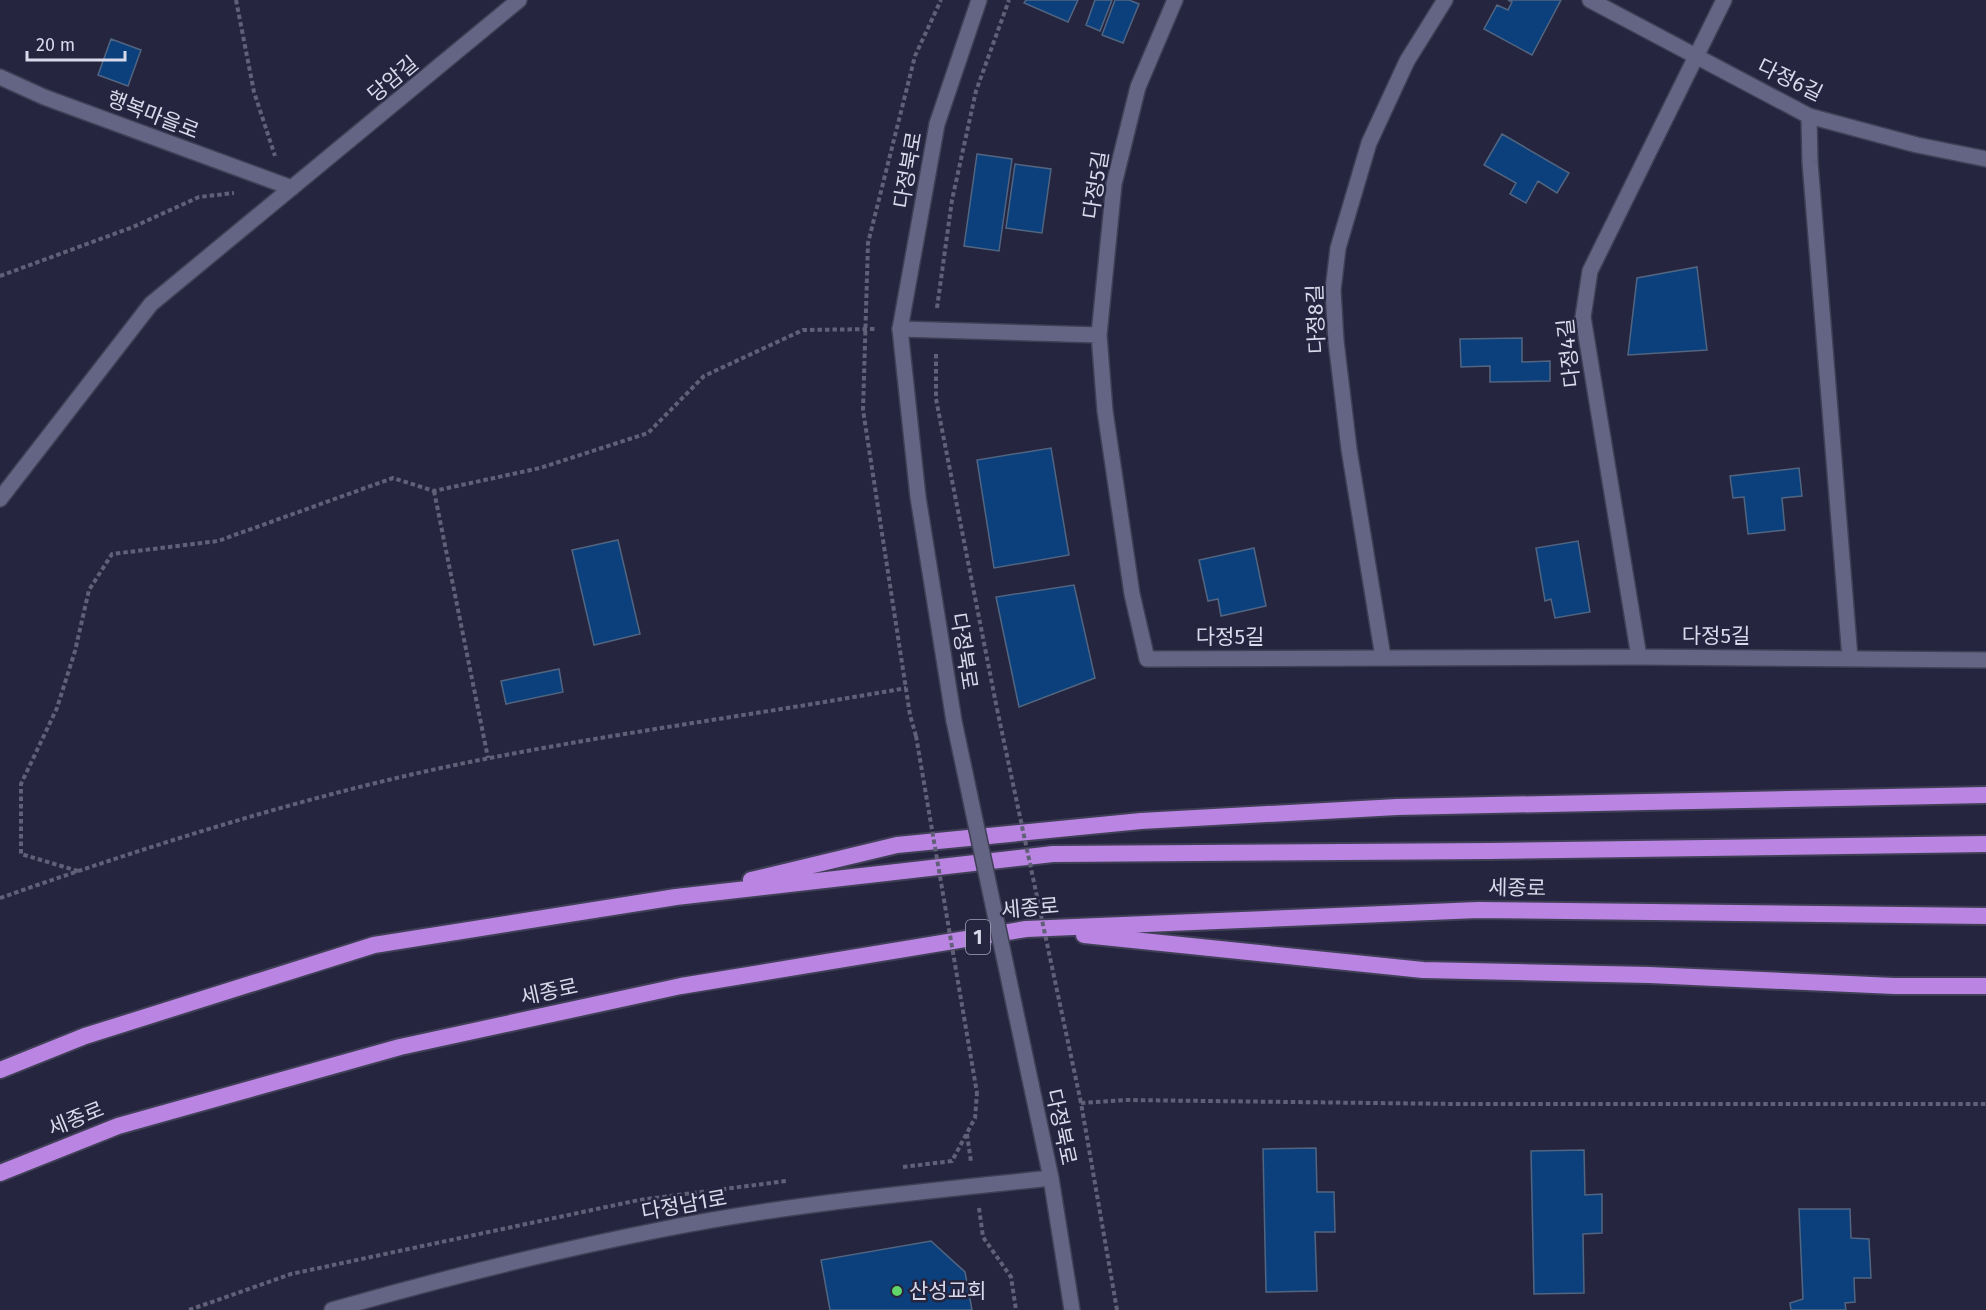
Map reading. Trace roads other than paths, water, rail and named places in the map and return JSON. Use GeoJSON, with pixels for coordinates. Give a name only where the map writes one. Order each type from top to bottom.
{"type":"FeatureCollection","features":[{"type":"Feature","properties":{"kind":"highway"},"geometry":{"type":"LineString","coordinates":[[676,897],[897,845],[1141,821],[1397,807],[1986,795]]}},
{"type":"Feature","properties":{"kind":"highway","name":"세종로"},"geometry":{"type":"LineString","coordinates":[[0,1070],[85,1036],[374,945],[676,897],[1053,854],[1986,844]]}},
{"type":"Feature","properties":{"kind":"highway","name":"세종로"},"geometry":{"type":"LineString","coordinates":[[0,1173],[118,1126],[400,1047],[681,986],[1026,929],[1478,910],[1986,916]]}},
{"type":"Feature","properties":{"kind":"highway"},"geometry":{"type":"LineString","coordinates":[[1026,929],[1423,970],[1649,975],[1894,986],[1986,986]]}},
{"type":"Feature","properties":{"kind":"street","name":"당암길"},"geometry":{"type":"LineString","coordinates":[[0,499],[151,304],[519,0]]}},
{"type":"Feature","properties":{"kind":"street","name":"다정북로"},"geometry":{"type":"LineString","coordinates":[[979,0],[937,124],[900,329],[918,497],[954,721],[1050,1178],[1071,1310]]}},
{"type":"Feature","properties":{"kind":"street","name":"다정5길"},"geometry":{"type":"LineString","coordinates":[[1175,0],[1138,87],[1114,184],[1099,335],[1106,411],[1132,594],[1147,659],[1639,657],[1986,660]]}},
{"type":"Feature","properties":{"kind":"street","name":"다정8길"},"geometry":{"type":"LineString","coordinates":[[1383,657],[1348,448],[1335,341],[1333,290],[1338,248],[1369,143],[1407,61],[1445,0]]}},
{"type":"Feature","properties":{"kind":"street","name":"다정6길"},"geometry":{"type":"LineString","coordinates":[[1590,0],[1809,116],[1917,145],[1986,159]]}},
{"type":"Feature","properties":{"kind":"street","name":"다정4길"},"geometry":{"type":"LineString","coordinates":[[1639,657],[1583,317],[1590,271],[1724,0]]}},
{"type":"Feature","properties":{"kind":"street","name":"행복마을로"},"geometry":{"type":"LineString","coordinates":[[0,77],[55,101],[292,188]]}},
{"type":"Feature","properties":{"kind":"street"},"geometry":{"type":"LineString","coordinates":[[1809,116],[1810,162],[1850,658]]}},
{"type":"Feature","properties":{"kind":"street"},"geometry":{"type":"LineString","coordinates":[[900,329],[1099,335]]}},
{"type":"Feature","properties":{"kind":"street","name":"다정남1로"},"geometry":{"type":"LineString","coordinates":[[332,1310],[508,1263],[661,1229],[844,1201],[1050,1178]]}},
{"type":"Feature","properties":{"kind":"place","name":"산성교회"},"geometry":{"type":"Point","coordinates":[897,1291]}}]}
